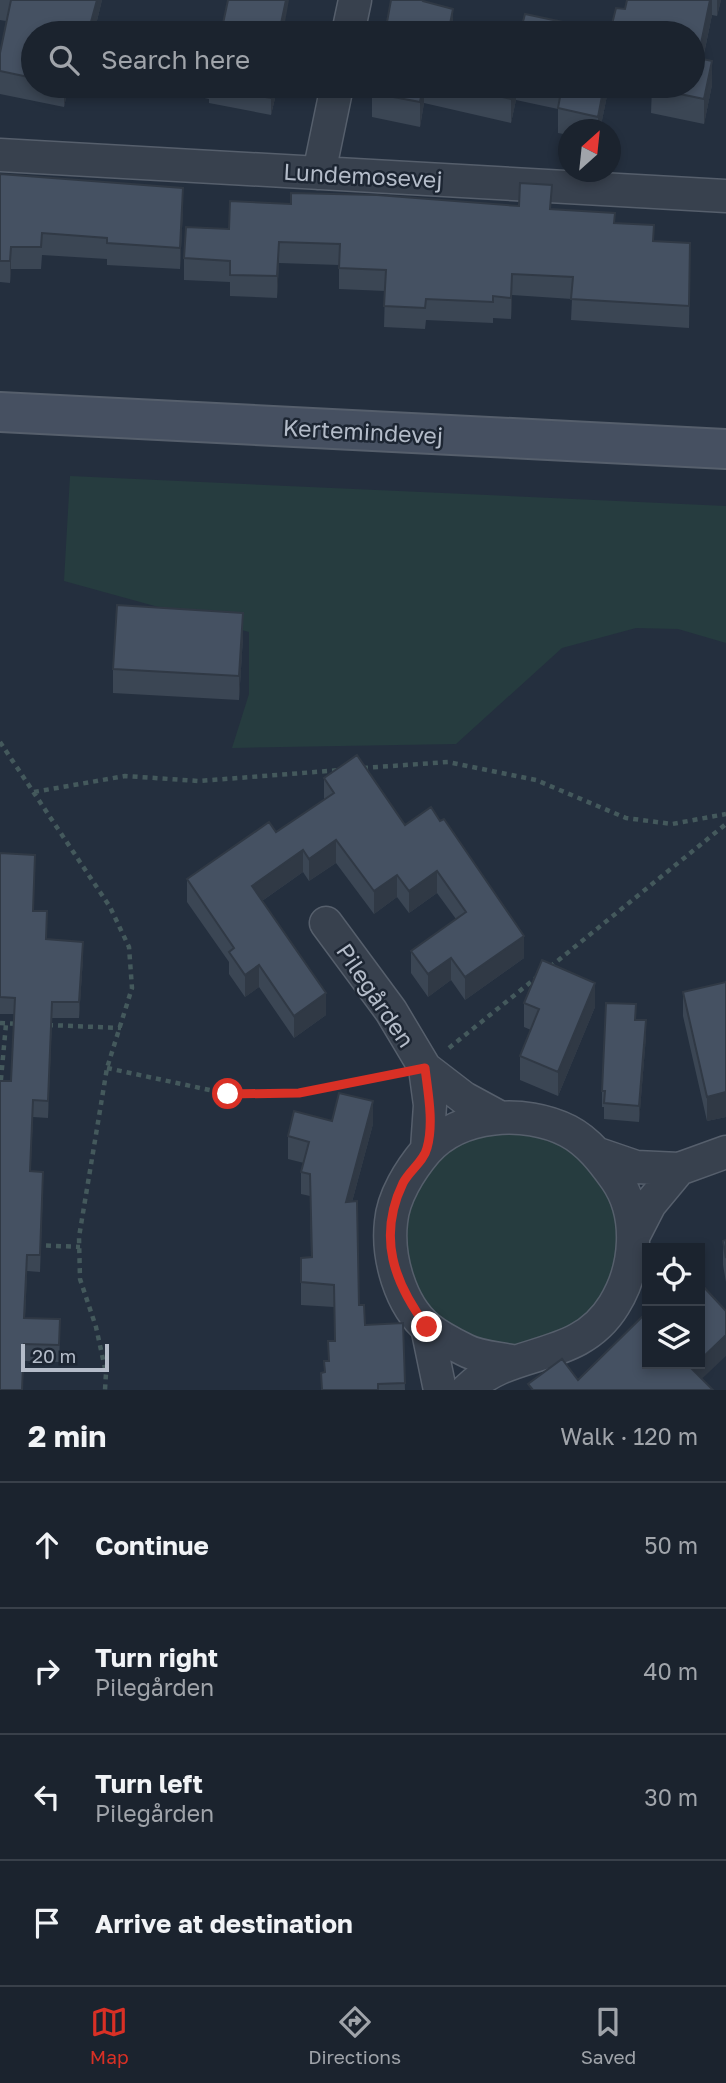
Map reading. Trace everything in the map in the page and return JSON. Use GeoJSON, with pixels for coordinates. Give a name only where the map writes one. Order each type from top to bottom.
{"type":"FeatureCollection","features":[{"type":"Feature","properties":{"kind":"main road","name":"Kertemindevej"},"geometry":{"type":"LineString","coordinates":[[0,412],[726,449]]}},
{"type":"Feature","properties":{"kind":"street"},"geometry":{"type":"LineString","coordinates":[[351,21],[355,0]]}},
{"type":"Feature","properties":{"kind":"street"},"geometry":{"type":"LineString","coordinates":[[319,173],[335,98]]}},
{"type":"Feature","properties":{"kind":"street","name":"Lundemosevej"},"geometry":{"type":"LineString","coordinates":[[0,155],[726,196]]}},
{"type":"Feature","properties":{"kind":"street","name":"Pilegården"},"geometry":{"type":"LineString","coordinates":[[326,923],[391,1011],[425,1068],[464,1098],[499,1117]]}},
{"type":"Feature","properties":{"kind":"street","name":"Pilegården"},"geometry":{"type":"LineString","coordinates":[[425,1068],[430,1105],[427,1149]]}},
{"type":"Feature","properties":{"kind":"street","name":"Pilegården"},"geometry":{"type":"LineString","coordinates":[[499,1117],[534,1119],[569,1131],[598,1154],[625,1193],[634,1235],[630,1269],[614,1305],[585,1336],[549,1354],[511,1361],[467,1352],[427,1327],[405,1297],[393,1263],[390,1220],[404,1183],[427,1149],[463,1126],[499,1117]]}},
{"type":"Feature","properties":{"kind":"street","name":"Pilegården"},"geometry":{"type":"LineString","coordinates":[[598,1154],[636,1167],[679,1169],[726,1152]]}},
{"type":"Feature","properties":{"kind":"street","name":"Pilegården"},"geometry":{"type":"LineString","coordinates":[[634,1235],[650,1204],[679,1169]]}},
{"type":"Feature","properties":{"kind":"street","name":"Pilegården"},"geometry":{"type":"LineString","coordinates":[[427,1327],[440,1390]]}},
{"type":"Feature","properties":{"kind":"street","name":"Pilegården"},"geometry":{"type":"LineString","coordinates":[[467,1390],[511,1361]]}},
{"type":"Feature","properties":{"kind":"path"},"geometry":{"type":"LineString","coordinates":[[0,742],[110,907],[129,947],[132,988],[107,1068],[80,1247],[80,1279],[96,1327],[106,1373],[105,1390]]}},
{"type":"Feature","properties":{"kind":"path"},"geometry":{"type":"LineString","coordinates":[[34,793],[125,776],[199,781],[449,762],[536,780],[626,818],[671,824],[726,814]]}},
{"type":"Feature","properties":{"kind":"path"},"geometry":{"type":"LineString","coordinates":[[107,1068],[228,1094],[299,1093],[425,1068],[726,824]]}},
{"type":"Feature","properties":{"kind":"path"},"geometry":{"type":"LineString","coordinates":[[0,1090],[3,1024],[31,1025]]}},
{"type":"Feature","properties":{"kind":"path"},"geometry":{"type":"LineString","coordinates":[[44,1025],[121,1028]]}},
{"type":"Feature","properties":{"kind":"path"},"geometry":{"type":"LineString","coordinates":[[27,1245],[80,1247]]}},
{"type":"Feature","properties":{"kind":"green space"},"geometry":{"type":"Polygon","coordinates":[[[70,476],[726,506],[726,643],[678,629],[636,628],[562,648],[456,744],[232,748],[249,694],[249,632],[64,581],[70,476]]]}},
{"type":"Feature","properties":{"kind":"green space"},"geometry":{"type":"Polygon","coordinates":[[[512,1130],[554,1139],[589,1162],[612,1197],[621,1239],[612,1281],[589,1316],[554,1339],[512,1348],[470,1339],[435,1316],[412,1281],[403,1239],[412,1197],[435,1162],[470,1139],[512,1130]]]}},
{"type":"Feature","properties":{"kind":"building"},"geometry":{"type":"Polygon","coordinates":[[[11,0],[97,0],[91,21],[21,21],[21,75],[0,71],[0,53],[11,0]]]}},
{"type":"Feature","properties":{"kind":"building"},"geometry":{"type":"Polygon","coordinates":[[[228,0],[286,0],[282,21],[224,21],[228,0]]]}},
{"type":"Feature","properties":{"kind":"building"},"geometry":{"type":"Polygon","coordinates":[[[391,0],[422,0],[453,9],[451,21],[387,21],[391,0]]]}},
{"type":"Feature","properties":{"kind":"building"},"geometry":{"type":"Polygon","coordinates":[[[627,0],[710,0],[705,24],[705,21],[613,21],[616,8],[625,9],[627,0]]]}},
{"type":"Feature","properties":{"kind":"building"},"geometry":{"type":"Polygon","coordinates":[[[525,14],[558,21],[523,21],[525,14]]]}},
{"type":"Feature","properties":{"kind":"building"},"geometry":{"type":"Polygon","coordinates":[[[705,60],[712,61],[705,94],[705,60]]]}},
{"type":"Feature","properties":{"kind":"building"},"geometry":{"type":"Polygon","coordinates":[[[399,98],[421,98],[420,102],[399,98]]]}},
{"type":"Feature","properties":{"kind":"building"},"geometry":{"type":"Polygon","coordinates":[[[560,98],[602,98],[598,117],[558,108],[560,98]]]}},
{"type":"Feature","properties":{"kind":"building"},"geometry":{"type":"Polygon","coordinates":[[[0,174],[183,188],[180,248],[107,243],[107,238],[42,233],[41,247],[11,247],[10,261],[0,261],[0,174]]]}},
{"type":"Feature","properties":{"kind":"building"},"geometry":{"type":"Polygon","coordinates":[[[520,183],[552,185],[550,209],[615,213],[614,223],[654,225],[653,241],[690,243],[689,306],[571,299],[573,277],[512,274],[511,298],[493,296],[493,302],[426,299],[425,308],[384,306],[386,270],[339,268],[340,244],[279,242],[277,276],[230,275],[230,261],[184,258],[186,227],[229,229],[230,201],[291,204],[291,193],[377,195],[519,206],[520,183]]]}},
{"type":"Feature","properties":{"kind":"building"},"geometry":{"type":"Polygon","coordinates":[[[117,605],[243,613],[239,676],[113,669],[117,605]]]}},
{"type":"Feature","properties":{"kind":"building"},"geometry":{"type":"Polygon","coordinates":[[[357,755],[405,825],[431,807],[440,821],[444,819],[524,936],[465,977],[451,958],[428,974],[411,951],[466,912],[437,871],[409,891],[397,875],[374,891],[336,840],[309,859],[303,850],[252,886],[326,993],[294,1016],[259,965],[245,975],[229,952],[234,948],[187,879],[269,822],[276,832],[334,793],[324,778],[357,755]]]}},
{"type":"Feature","properties":{"kind":"building"},"geometry":{"type":"Polygon","coordinates":[[[0,853],[35,855],[33,911],[47,911],[46,939],[83,942],[79,1002],[52,1002],[48,1101],[33,1100],[30,1171],[43,1172],[40,1255],[27,1255],[24,1318],[60,1319],[59,1345],[24,1344],[22,1390],[0,1390],[0,1081],[11,1081],[15,998],[0,997],[0,853]]]}},
{"type":"Feature","properties":{"kind":"building"},"geometry":{"type":"Polygon","coordinates":[[[542,960],[595,983],[558,1072],[520,1056],[539,1009],[524,1003],[542,960]]]}},
{"type":"Feature","properties":{"kind":"building"},"geometry":{"type":"Polygon","coordinates":[[[726,982],[726,1092],[707,1097],[683,992],[726,982]]]}},
{"type":"Feature","properties":{"kind":"building"},"geometry":{"type":"Polygon","coordinates":[[[606,1003],[636,1004],[635,1020],[646,1020],[639,1106],[604,1103],[605,1091],[602,1091],[606,1003]]]}},
{"type":"Feature","properties":{"kind":"building"},"geometry":{"type":"Polygon","coordinates":[[[339,1093],[373,1101],[346,1202],[357,1201],[359,1305],[364,1305],[365,1325],[403,1323],[405,1383],[378,1384],[378,1390],[322,1390],[321,1373],[325,1372],[324,1361],[329,1361],[328,1341],[335,1341],[334,1285],[301,1282],[301,1258],[312,1257],[310,1174],[301,1172],[309,1142],[288,1136],[294,1111],[332,1121],[339,1093]]]}},
{"type":"Feature","properties":{"kind":"building"},"geometry":{"type":"Polygon","coordinates":[[[705,1288],[726,1311],[726,1335],[705,1355],[705,1288]]]}},
{"type":"Feature","properties":{"kind":"building"},"geometry":{"type":"Polygon","coordinates":[[[642,1317],[642,1369],[692,1369],[713,1390],[533,1390],[528,1384],[562,1359],[578,1380],[642,1317]]]}},
{"type":"Feature","properties":{"kind":"route"},"geometry":{"type":"LineString","coordinates":[[228,1094],[299,1093],[425,1068],[430,1105],[427,1149],[404,1183],[390,1220],[393,1263],[405,1297],[427,1327]]}}]}
